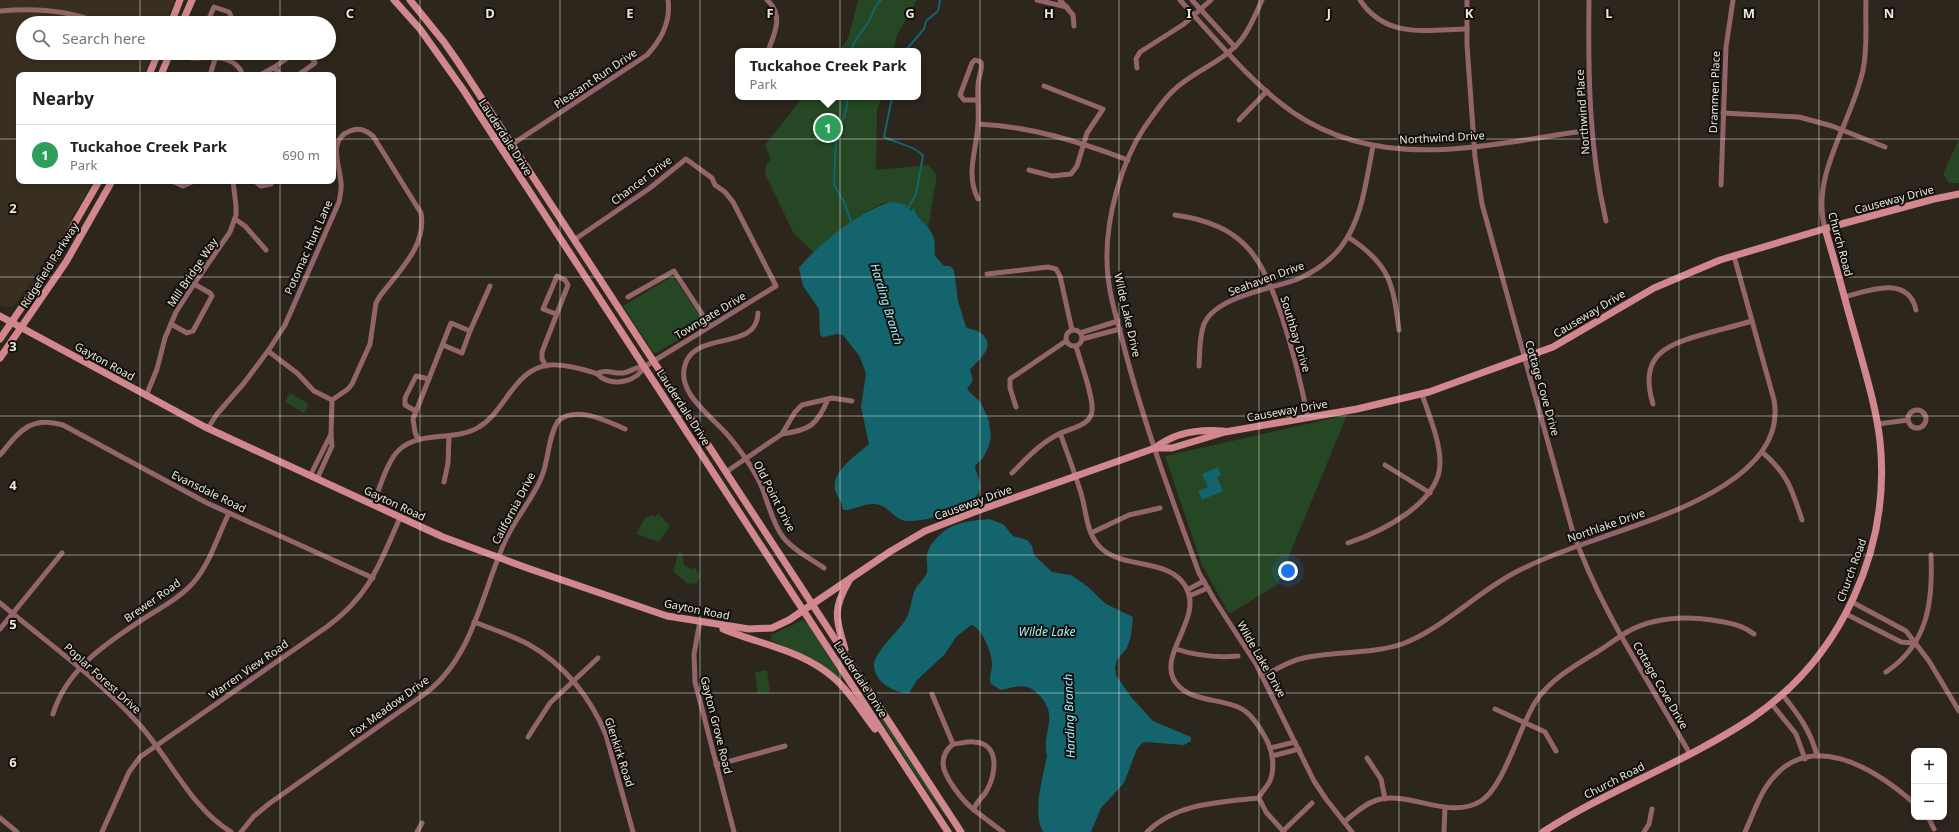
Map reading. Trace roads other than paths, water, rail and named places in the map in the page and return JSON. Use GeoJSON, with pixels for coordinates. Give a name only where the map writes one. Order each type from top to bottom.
{"type":"FeatureCollection","features":[{"type":"Feature","properties":{"kind":"street"},"geometry":{"type":"LineString","coordinates":[[174,16],[180,0]]}},
{"type":"Feature","properties":{"kind":"street"},"geometry":{"type":"LineString","coordinates":[[185,16],[192,0]]}},
{"type":"Feature","properties":{"kind":"street","name":"Lauderdale Drive"},"geometry":{"type":"LineString","coordinates":[[394,0],[434,47],[948,832]]}},
{"type":"Feature","properties":{"kind":"street","name":"Lauderdale Drive"},"geometry":{"type":"LineString","coordinates":[[410,0],[444,42],[961,832]]}},
{"type":"Feature","properties":{"kind":"street","name":"Pleasant Run Drive"},"geometry":{"type":"LineString","coordinates":[[502,151],[647,55],[660,39],[665,29],[669,10],[668,0]]}},
{"type":"Feature","properties":{"kind":"street"},"geometry":{"type":"LineString","coordinates":[[767,0],[774,8],[778,18],[778,24],[769,48]]}},
{"type":"Feature","properties":{"kind":"street"},"geometry":{"type":"LineString","coordinates":[[1037,0],[1067,7]]}},
{"type":"Feature","properties":{"kind":"street"},"geometry":{"type":"LineString","coordinates":[[1060,0],[1073,15],[1074,26]]}},
{"type":"Feature","properties":{"kind":"street","name":"Northwind Drive"},"geometry":{"type":"LineString","coordinates":[[1180,0],[1229,53],[1267,91],[1295,114],[1315,126],[1342,138],[1373,146],[1413,150],[1512,143],[1591,130]]}},
{"type":"Feature","properties":{"kind":"street"},"geometry":{"type":"LineString","coordinates":[[1192,0],[1235,47]]}},
{"type":"Feature","properties":{"kind":"street"},"geometry":{"type":"LineString","coordinates":[[1137,68],[1136,59],[1140,52],[1194,15],[1211,0]]}},
{"type":"Feature","properties":{"kind":"street","name":"Wilde Lake Drive"},"geometry":{"type":"LineString","coordinates":[[1262,0],[1246,33],[1235,47],[1229,53],[1181,84],[1167,97],[1144,128],[1128,160],[1118,190],[1107,242],[1108,274],[1118,321],[1138,396],[1190,548],[1204,581],[1263,676],[1314,781],[1352,832]]}},
{"type":"Feature","properties":{"kind":"street"},"geometry":{"type":"LineString","coordinates":[[1360,0],[1374,16],[1383,23],[1396,28],[1412,30],[1467,29]]}},
{"type":"Feature","properties":{"kind":"street","name":"Cottage Cove Drive"},"geometry":{"type":"LineString","coordinates":[[1467,0],[1467,29],[1474,146],[1483,209],[1578,546],[1600,599],[1690,754]]}},
{"type":"Feature","properties":{"kind":"street","name":"Northwind Place"},"geometry":{"type":"LineString","coordinates":[[1589,0],[1588,73],[1591,130],[1606,221]]}},
{"type":"Feature","properties":{"kind":"street","name":"Drammen Place"},"geometry":{"type":"LineString","coordinates":[[1721,185],[1726,47],[1733,0]]}},
{"type":"Feature","properties":{"kind":"street","name":"Church Road"},"geometry":{"type":"LineString","coordinates":[[1543,832],[1596,800],[1690,754],[1747,721],[1782,694],[1815,660],[1846,614],[1852,602],[1870,553],[1879,510],[1881,460],[1878,424],[1821,210],[1822,189],[1863,70],[1866,44],[1866,0]]}},
{"type":"Feature","properties":{"kind":"street"},"geometry":{"type":"LineString","coordinates":[[210,16],[214,7],[229,12],[231,16]]}},
{"type":"Feature","properties":{"kind":"street"},"geometry":{"type":"LineString","coordinates":[[0,12],[32,10],[51,11],[71,16]]}},
{"type":"Feature","properties":{"kind":"street"},"geometry":{"type":"LineString","coordinates":[[150,72],[155,60]]}},
{"type":"Feature","properties":{"kind":"street"},"geometry":{"type":"LineString","coordinates":[[162,72],[167,60]]}},
{"type":"Feature","properties":{"kind":"street"},"geometry":{"type":"LineString","coordinates":[[211,72],[214,60]]}},
{"type":"Feature","properties":{"kind":"street"},"geometry":{"type":"LineString","coordinates":[[227,60],[234,64],[241,72]]}},
{"type":"Feature","properties":{"kind":"street"},"geometry":{"type":"LineString","coordinates":[[266,72],[285,60]]}},
{"type":"Feature","properties":{"kind":"street"},"geometry":{"type":"LineString","coordinates":[[302,72],[315,63],[313,60]]}},
{"type":"Feature","properties":{"kind":"street"},"geometry":{"type":"LineString","coordinates":[[978,100],[964,100],[960,95],[972,62],[975,60],[981,62],[982,66],[978,86],[978,100],[978,124],[971,173],[974,191],[978,199]]}},
{"type":"Feature","properties":{"kind":"street"},"geometry":{"type":"LineString","coordinates":[[273,68],[278,72]]}},
{"type":"Feature","properties":{"kind":"street"},"geometry":{"type":"LineString","coordinates":[[1029,170],[1052,176],[1071,174],[1077,166],[1083,144],[1088,133],[1103,109],[1044,86]]}},
{"type":"Feature","properties":{"kind":"street"},"geometry":{"type":"LineString","coordinates":[[1239,120],[1267,91]]}},
{"type":"Feature","properties":{"kind":"street"},"geometry":{"type":"LineString","coordinates":[[1723,113],[1799,117],[1842,130],[1885,147]]}},
{"type":"Feature","properties":{"kind":"street"},"geometry":{"type":"LineString","coordinates":[[978,124],[1030,130],[1083,144],[1128,160]]}},
{"type":"Feature","properties":{"kind":"street","name":"Potomac Hunt Lane"},"geometry":{"type":"LineString","coordinates":[[208,428],[217,414],[244,383],[268,351],[285,325],[339,202],[341,183],[336,147],[338,141],[341,136],[351,130],[366,131],[373,136],[421,213],[422,226],[418,244],[376,303],[370,344],[352,384],[348,389],[332,400]]}},
{"type":"Feature","properties":{"kind":"street","name":"Seahaven Drive"},"geometry":{"type":"LineString","coordinates":[[1199,366],[1201,334],[1205,323],[1213,312],[1229,301],[1298,278],[1316,269],[1338,251],[1348,237],[1359,212],[1373,146]]}},
{"type":"Feature","properties":{"kind":"street","name":"Chancer Drive"},"geometry":{"type":"LineString","coordinates":[[574,240],[640,196],[683,161],[689,158],[712,178],[715,185],[725,192],[733,202],[776,286]]}},
{"type":"Feature","properties":{"kind":"street","name":"Ridgefield Parkway"},"geometry":{"type":"LineString","coordinates":[[0,339],[50,266],[96,184]]}},
{"type":"Feature","properties":{"kind":"street","name":"Ridgefield Parkway"},"geometry":{"type":"LineString","coordinates":[[0,358],[66,262],[110,184]]}},
{"type":"Feature","properties":{"kind":"street","name":"Mill Bridge Way"},"geometry":{"type":"LineString","coordinates":[[146,396],[170,324],[194,284],[225,241],[235,219],[236,206],[232,184]]}},
{"type":"Feature","properties":{"kind":"street"},"geometry":{"type":"LineString","coordinates":[[258,184],[261,186],[271,184]]}},
{"type":"Feature","properties":{"kind":"street","name":"Causeway Drive"},"geometry":{"type":"LineString","coordinates":[[813,604],[891,551],[925,531],[977,511],[1075,478],[1156,448],[1172,448],[1225,432],[1387,403],[1422,394],[1524,358],[1569,339],[1654,288],[1690,272],[1734,256],[1825,229],[1934,199],[1959,194]]}},
{"type":"Feature","properties":{"kind":"street","name":"Southbay Drive"},"geometry":{"type":"LineString","coordinates":[[1175,215],[1193,218],[1213,224],[1238,238],[1259,260],[1271,288],[1294,355],[1308,418]]}},
{"type":"Feature","properties":{"kind":"street"},"geometry":{"type":"LineString","coordinates":[[235,219],[245,226],[266,250]]}},
{"type":"Feature","properties":{"kind":"street"},"geometry":{"type":"LineString","coordinates":[[1348,237],[1369,251],[1385,271],[1392,287],[1399,330]]}},
{"type":"Feature","properties":{"kind":"street","name":"Northlake Drive"},"geometry":{"type":"LineString","coordinates":[[1263,676],[1289,662],[1308,657],[1380,650],[1403,644],[1428,631],[1484,591],[1514,573],[1553,555],[1671,513],[1704,498],[1738,475],[1762,452],[1772,434],[1775,424],[1775,407],[1734,256]]}},
{"type":"Feature","properties":{"kind":"street"},"geometry":{"type":"LineString","coordinates":[[987,274],[1048,267],[1056,269],[1060,276],[1072,330]]}},
{"type":"Feature","properties":{"kind":"street"},"geometry":{"type":"LineString","coordinates":[[628,297],[674,271],[710,326]]}},
{"type":"Feature","properties":{"kind":"street"},"geometry":{"type":"LineString","coordinates":[[546,366],[542,359],[542,352],[568,285],[565,280],[557,276],[543,309],[556,314]]}},
{"type":"Feature","properties":{"kind":"street"},"geometry":{"type":"LineString","coordinates":[[170,324],[187,333],[193,331],[212,296],[210,292],[194,284]]}},
{"type":"Feature","properties":{"kind":"street"},"geometry":{"type":"LineString","coordinates":[[443,345],[462,353],[490,286]]}},
{"type":"Feature","properties":{"kind":"street","name":"Towngate Drive"},"geometry":{"type":"LineString","coordinates":[[644,367],[776,286]]}},
{"type":"Feature","properties":{"kind":"street"},"geometry":{"type":"LineString","coordinates":[[1844,297],[1879,288],[1892,287],[1908,295],[1916,310]]}},
{"type":"Feature","properties":{"kind":"street","name":"Old Point Drive"},"geometry":{"type":"LineString","coordinates":[[758,314],[757,323],[751,332],[742,336],[718,341],[700,349],[688,358],[684,367],[687,386],[694,400],[731,438],[758,480],[783,538],[824,568]]}},
{"type":"Feature","properties":{"kind":"street","name":"Gayton Road"},"geometry":{"type":"LineString","coordinates":[[0,316],[146,396],[208,428],[400,518],[443,537],[498,558],[668,616],[740,628],[764,629],[783,623],[813,604]]}},
{"type":"Feature","properties":{"kind":"street"},"geometry":{"type":"LineString","coordinates":[[1080,333],[1118,321]]}},
{"type":"Feature","properties":{"kind":"street"},"geometry":{"type":"LineString","coordinates":[[1653,404],[1650,392],[1650,374],[1656,358],[1662,351],[1676,342],[1752,321]]}},
{"type":"Feature","properties":{"kind":"street"},"geometry":{"type":"LineString","coordinates":[[418,440],[413,420],[451,323],[470,331]]}},
{"type":"Feature","properties":{"kind":"street"},"geometry":{"type":"LineString","coordinates":[[1082,339],[1077,330],[1072,330],[1067,333],[1066,341],[1070,346],[1076,346],[1082,339],[1120,329]]}},
{"type":"Feature","properties":{"kind":"street"},"geometry":{"type":"LineString","coordinates":[[1016,407],[1010,388],[1010,379],[1066,341]]}},
{"type":"Feature","properties":{"kind":"street"},"geometry":{"type":"LineString","coordinates":[[1012,473],[1034,451],[1060,433],[1089,420],[1093,410],[1076,346]]}},
{"type":"Feature","properties":{"kind":"street"},"geometry":{"type":"LineString","coordinates":[[268,351],[297,374],[314,391],[332,400],[332,434],[326,442],[314,477]]}},
{"type":"Feature","properties":{"kind":"street"},"geometry":{"type":"LineString","coordinates":[[373,505],[389,466],[399,450],[426,437],[449,436],[466,433],[482,426],[520,380],[534,370],[546,366],[559,365],[598,373],[604,378],[621,382],[631,380],[641,374],[644,367],[637,366],[623,373],[603,370],[598,373]]}},
{"type":"Feature","properties":{"kind":"street"},"geometry":{"type":"LineString","coordinates":[[416,411],[405,405],[407,392],[416,376],[429,379]]}},
{"type":"Feature","properties":{"kind":"street"},"geometry":{"type":"LineString","coordinates":[[1348,543],[1365,537],[1384,527],[1422,503],[1430,493],[1439,475],[1440,456],[1422,394]]}},
{"type":"Feature","properties":{"kind":"street"},"geometry":{"type":"LineString","coordinates":[[782,434],[795,412],[802,405],[828,399],[843,399],[852,401]]}},
{"type":"Feature","properties":{"kind":"street"},"geometry":{"type":"LineString","coordinates":[[726,472],[782,434],[808,428],[817,422],[828,399]]}},
{"type":"Feature","properties":{"kind":"street","name":"California Drive"},"geometry":{"type":"LineString","coordinates":[[498,558],[511,528],[539,483],[558,420],[566,415],[584,416],[605,420],[625,429]]}},
{"type":"Feature","properties":{"kind":"street"},"geometry":{"type":"LineString","coordinates":[[1878,424],[1908,420]]}},
{"type":"Feature","properties":{"kind":"street","name":"Evansdale Road"},"geometry":{"type":"LineString","coordinates":[[0,455],[22,430],[38,422],[54,422],[67,427],[181,490],[373,578]]}},
{"type":"Feature","properties":{"kind":"street","name":"Causeway Drive"},"geometry":{"type":"LineString","coordinates":[[1156,448],[1166,439],[1183,434],[1205,430],[1225,432]]}},
{"type":"Feature","properties":{"kind":"street"},"geometry":{"type":"LineString","coordinates":[[1060,433],[1080,490],[1085,515],[1091,533],[1098,544],[1105,552],[1122,560],[1169,571],[1174,574],[1190,596],[1189,614],[1176,648],[1171,670],[1172,676],[1178,686],[1192,695],[1221,702],[1245,711],[1261,729],[1272,756],[1271,779],[1258,798],[1202,805],[1184,809],[1162,819],[1147,832]]}},
{"type":"Feature","properties":{"kind":"street"},"geometry":{"type":"LineString","coordinates":[[444,482],[448,463],[449,436]]}},
{"type":"Feature","properties":{"kind":"street"},"geometry":{"type":"LineString","coordinates":[[1762,452],[1777,466],[1788,480],[1802,520]]}},
{"type":"Feature","properties":{"kind":"street"},"geometry":{"type":"LineString","coordinates":[[1385,465],[1430,493]]}},
{"type":"Feature","properties":{"kind":"street"},"geometry":{"type":"LineString","coordinates":[[1091,533],[1129,515],[1160,508]]}},
{"type":"Feature","properties":{"kind":"street","name":"Brewer Road"},"geometry":{"type":"LineString","coordinates":[[52,714],[61,694],[80,669],[101,648],[168,604],[193,583],[204,567],[229,513]]}},
{"type":"Feature","properties":{"kind":"street","name":"Warren View Road"},"geometry":{"type":"LineString","coordinates":[[102,832],[129,772],[140,757],[339,618],[358,599],[373,578],[400,518]]}},
{"type":"Feature","properties":{"kind":"street"},"geometry":{"type":"LineString","coordinates":[[0,629],[62,553]]}},
{"type":"Feature","properties":{"kind":"street"},"geometry":{"type":"LineString","coordinates":[[1886,672],[1904,659],[1923,628],[1930,605],[1932,576],[1931,555]]}},
{"type":"Feature","properties":{"kind":"street","name":"Fox Meadow Drive"},"geometry":{"type":"LineString","coordinates":[[241,832],[254,816],[277,797],[433,688],[456,662],[474,622],[498,558]]}},
{"type":"Feature","properties":{"kind":"street"},"geometry":{"type":"LineString","coordinates":[[848,658],[838,628],[836,611],[841,595],[851,579]]}},
{"type":"Feature","properties":{"kind":"street"},"geometry":{"type":"LineString","coordinates":[[1187,590],[1204,581]]}},
{"type":"Feature","properties":{"kind":"street"},"geometry":{"type":"LineString","coordinates":[[1190,596],[1208,588]]}},
{"type":"Feature","properties":{"kind":"street"},"geometry":{"type":"LineString","coordinates":[[1852,602],[1906,631],[1929,660],[1959,711]]}},
{"type":"Feature","properties":{"kind":"street","name":"Poplar Forest Drive"},"geometry":{"type":"LineString","coordinates":[[0,603],[125,708],[157,745],[204,808],[230,832]]}},
{"type":"Feature","properties":{"kind":"street"},"geometry":{"type":"LineString","coordinates":[[1846,614],[1901,642],[1914,643]]}},
{"type":"Feature","properties":{"kind":"street"},"geometry":{"type":"LineString","coordinates":[[1344,822],[1367,805],[1385,799],[1458,808],[1471,806],[1481,801],[1491,793],[1496,785],[1525,722],[1537,700],[1561,675],[1621,636],[1650,623],[1680,617],[1738,624],[1754,634]]}},
{"type":"Feature","properties":{"kind":"street","name":"Glenkirk Road"},"geometry":{"type":"LineString","coordinates":[[474,622],[517,638],[538,650],[558,665],[573,681],[594,708],[606,735],[633,832]]}},
{"type":"Feature","properties":{"kind":"street","name":"Gayton Grove Road"},"geometry":{"type":"LineString","coordinates":[[700,622],[694,654],[695,682],[734,832]]}},
{"type":"Feature","properties":{"kind":"street"},"geometry":{"type":"LineString","coordinates":[[708,623],[734,634],[776,646],[819,667],[844,688],[895,752]]}},
{"type":"Feature","properties":{"kind":"street"},"geometry":{"type":"LineString","coordinates":[[1176,648],[1213,658],[1238,656]]}},
{"type":"Feature","properties":{"kind":"street"},"geometry":{"type":"LineString","coordinates":[[528,737],[550,703],[598,658]]}},
{"type":"Feature","properties":{"kind":"street"},"geometry":{"type":"LineString","coordinates":[[932,694],[952,744]]}},
{"type":"Feature","properties":{"kind":"street"},"geometry":{"type":"LineString","coordinates":[[1782,694],[1805,723],[1813,740],[1817,756]]}},
{"type":"Feature","properties":{"kind":"street"},"geometry":{"type":"LineString","coordinates":[[1771,703],[1796,734],[1805,759]]}},
{"type":"Feature","properties":{"kind":"street"},"geometry":{"type":"LineString","coordinates":[[1495,709],[1545,732],[1556,751]]}},
{"type":"Feature","properties":{"kind":"street"},"geometry":{"type":"LineString","coordinates":[[952,744],[975,742],[989,747],[992,751],[995,766],[991,780],[986,792],[974,810]]}},
{"type":"Feature","properties":{"kind":"street"},"geometry":{"type":"LineString","coordinates":[[1270,748],[1295,742]]}},
{"type":"Feature","properties":{"kind":"street"},"geometry":{"type":"LineString","coordinates":[[952,744],[944,757],[944,768],[964,800],[974,810],[1003,832]]}},
{"type":"Feature","properties":{"kind":"street"},"geometry":{"type":"LineString","coordinates":[[716,765],[785,746]]}},
{"type":"Feature","properties":{"kind":"street"},"geometry":{"type":"LineString","coordinates":[[1272,756],[1299,749]]}},
{"type":"Feature","properties":{"kind":"street"},"geometry":{"type":"LineString","coordinates":[[1745,832],[1759,799],[1770,781],[1787,766],[1817,756],[1832,756],[1852,762],[1881,777],[1911,801]]}},
{"type":"Feature","properties":{"kind":"street"},"geometry":{"type":"LineString","coordinates":[[1366,758],[1381,779],[1385,799]]}},
{"type":"Feature","properties":{"kind":"street"},"geometry":{"type":"LineString","coordinates":[[1258,798],[1266,812],[1284,831],[1312,803]]}},
{"type":"Feature","properties":{"kind":"street"},"geometry":{"type":"LineString","coordinates":[[1444,832],[1445,807]]}},
{"type":"Feature","properties":{"kind":"street"},"geometry":{"type":"LineString","coordinates":[[1644,832],[1649,824],[1652,809]]}},
{"type":"Feature","properties":{"kind":"street"},"geometry":{"type":"LineString","coordinates":[[0,818],[17,832]]}},
{"type":"Feature","properties":{"kind":"street"},"geometry":{"type":"LineString","coordinates":[[1930,820],[1934,829]]}},
{"type":"Feature","properties":{"kind":"street"},"geometry":{"type":"LineString","coordinates":[[417,832],[422,823]]}},
{"type":"Feature","properties":{"kind":"water"},"geometry":{"type":"Polygon","coordinates":[[[893,202],[907,205],[905,207],[911,211],[914,208],[917,215],[928,227],[934,239],[935,256],[944,266],[950,266],[954,270],[958,301],[966,327],[981,333],[986,338],[988,343],[985,353],[970,370],[973,380],[967,389],[981,403],[989,421],[991,438],[983,458],[975,466],[980,482],[979,492],[974,499],[966,505],[944,515],[909,521],[902,520],[883,506],[875,504],[843,510],[842,504],[835,490],[837,476],[852,458],[869,444],[861,407],[866,374],[860,357],[843,335],[838,334],[823,337],[820,335],[819,309],[803,286],[799,268],[817,249],[842,228],[870,211],[882,205],[893,202]]]}},
{"type":"Feature","properties":{"kind":"water"},"geometry":{"type":"Polygon","coordinates":[[[1218,467],[1221,475],[1217,477],[1223,491],[1202,500],[1198,491],[1208,487],[1202,474],[1218,467]]]}},
{"type":"Feature","properties":{"kind":"water","name":"Wilde Lake"},"geometry":{"type":"Polygon","coordinates":[[[989,519],[1003,524],[1013,536],[1027,540],[1032,546],[1034,555],[1052,572],[1071,575],[1087,586],[1106,604],[1133,617],[1131,636],[1127,648],[1117,660],[1115,668],[1116,675],[1131,697],[1153,721],[1191,737],[1191,741],[1184,745],[1142,743],[1137,749],[1124,783],[1101,808],[1091,832],[1043,832],[1038,815],[1038,805],[1047,756],[1046,740],[1049,712],[1041,697],[1032,689],[1022,686],[1001,690],[991,684],[990,679],[992,665],[990,652],[979,630],[975,627],[971,625],[956,637],[945,654],[917,680],[909,693],[904,693],[887,686],[875,672],[874,666],[878,655],[906,619],[915,590],[926,574],[927,553],[932,543],[948,528],[965,522],[989,519]]]}},
{"type":"Feature","properties":{"kind":"waterway","name":"Harding Branch"},"geometry":{"type":"LineString","coordinates":[[852,48],[868,23],[875,7],[881,0]]}},
{"type":"Feature","properties":{"kind":"waterway"},"geometry":{"type":"LineString","coordinates":[[908,48],[924,29],[926,21],[938,11],[940,0]]}},
{"type":"Feature","properties":{"kind":"waterway","name":"Harding Branch"},"geometry":{"type":"LineString","coordinates":[[848,100],[846,111],[836,137],[834,185],[844,202],[852,224]]}},
{"type":"Feature","properties":{"kind":"waterway"},"geometry":{"type":"LineString","coordinates":[[891,100],[884,137],[910,147],[923,156],[916,194],[907,210]]}},
{"type":"Feature","properties":{"kind":"place","name":"Tuckahoe Creek Park"},"geometry":{"type":"Point","coordinates":[828,128]}}]}
